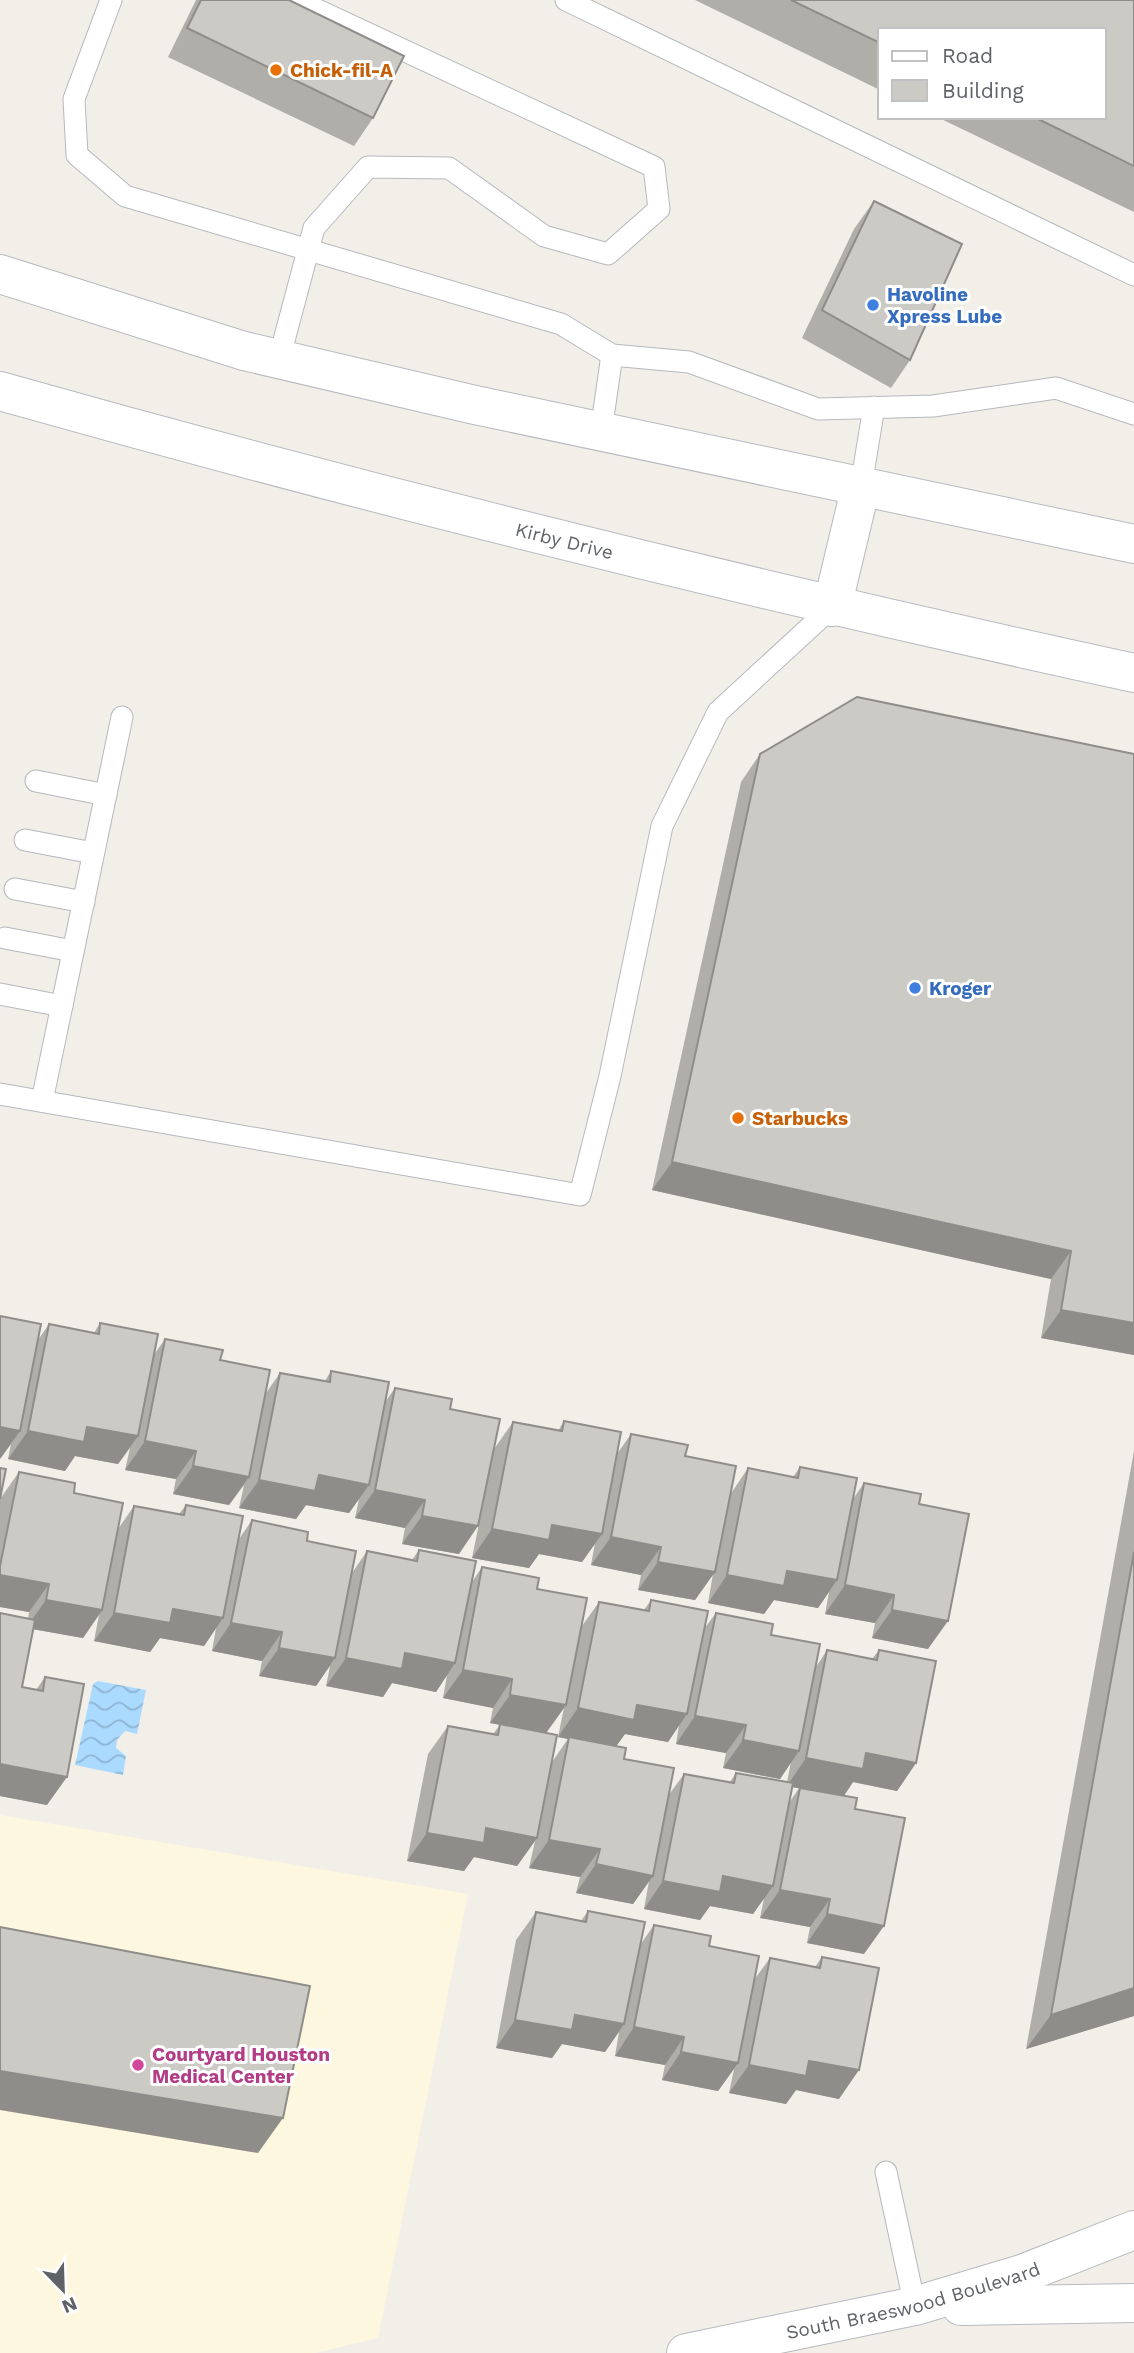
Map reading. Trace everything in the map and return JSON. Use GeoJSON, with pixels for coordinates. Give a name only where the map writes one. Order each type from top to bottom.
{"type":"FeatureCollection","features":[{"type":"Feature","properties":{"kind":"main road"},"geometry":{"type":"LineString","coordinates":[[0,274],[279,359],[601,431],[1134,544]]}},
{"type":"Feature","properties":{"kind":"main road","name":"Kirby Drive"},"geometry":{"type":"LineString","coordinates":[[0,391],[250,461],[832,607],[1134,673]]}},
{"type":"Feature","properties":{"kind":"main road"},"geometry":{"type":"LineString","coordinates":[[832,607],[861,486]]}},
{"type":"Feature","properties":{"kind":"main road","name":"South Braeswood Boulevard"},"geometry":{"type":"LineString","coordinates":[[686,2353],[915,2306],[1022,2274],[1134,2230]]}},
{"type":"Feature","properties":{"kind":"main road"},"geometry":{"type":"LineString","coordinates":[[915,2306],[1134,2303]]}},
{"type":"Feature","properties":{"kind":"lane"},"geometry":{"type":"LineString","coordinates":[[111,0],[74,99],[77,155],[125,196],[561,324],[612,355],[689,362],[818,409],[933,406],[1056,388],[1134,414]]}},
{"type":"Feature","properties":{"kind":"lane"},"geometry":{"type":"LineString","coordinates":[[279,359],[314,228],[368,167],[449,167],[544,236],[608,254],[659,209],[654,167],[296,0]]}},
{"type":"Feature","properties":{"kind":"lane"},"geometry":{"type":"LineString","coordinates":[[566,0],[1134,275]]}},
{"type":"Feature","properties":{"kind":"lane"},"geometry":{"type":"LineString","coordinates":[[601,431],[612,355]]}},
{"type":"Feature","properties":{"kind":"lane"},"geometry":{"type":"LineString","coordinates":[[861,486],[874,407]]}},
{"type":"Feature","properties":{"kind":"lane"},"geometry":{"type":"LineString","coordinates":[[0,1094],[580,1195],[610,1076],[662,825],[718,712],[832,607]]}},
{"type":"Feature","properties":{"kind":"lane"},"geometry":{"type":"LineString","coordinates":[[42,1101],[122,717]]}},
{"type":"Feature","properties":{"kind":"lane"},"geometry":{"type":"LineString","coordinates":[[36,781],[106,795]]}},
{"type":"Feature","properties":{"kind":"lane"},"geometry":{"type":"LineString","coordinates":[[24,839],[93,853]]}},
{"type":"Feature","properties":{"kind":"lane"},"geometry":{"type":"LineString","coordinates":[[15,889],[83,902]]}},
{"type":"Feature","properties":{"kind":"lane"},"geometry":{"type":"LineString","coordinates":[[5,938],[73,951]]}},
{"type":"Feature","properties":{"kind":"lane"},"geometry":{"type":"LineString","coordinates":[[0,994],[62,1006]]}},
{"type":"Feature","properties":{"kind":"lane"},"geometry":{"type":"LineString","coordinates":[[886,2172],[915,2306]]}},
{"type":"Feature","properties":{"kind":"shaded area"},"geometry":{"type":"Polygon","coordinates":[[[0,1815],[468,1894],[378,2338],[315,2353],[0,2353],[0,1815]]]}},
{"type":"Feature","properties":{"kind":"water"},"geometry":{"type":"Polygon","coordinates":[[[98,1681],[146,1690],[137,1734],[125,1731],[117,1740],[116,1748],[126,1756],[123,1775],[75,1765],[93,1684],[98,1681]]]}},
{"type":"Feature","properties":{"kind":"building"},"geometry":{"type":"Polygon","coordinates":[[[201,0],[289,0],[404,56],[373,118],[187,28],[201,0]]]}},
{"type":"Feature","properties":{"kind":"building"},"geometry":{"type":"Polygon","coordinates":[[[791,0],[1134,0],[1134,166],[1038,119],[1106,119],[1106,28],[878,28],[878,42],[791,0]]]}},
{"type":"Feature","properties":{"kind":"building","name":"Havoline Xpress Lube"},"geometry":{"type":"Polygon","coordinates":[[[874,201],[962,244],[910,360],[822,310],[874,201]]]}},
{"type":"Feature","properties":{"kind":"building","name":"Kroger"},"geometry":{"type":"Polygon","coordinates":[[[857,697],[1134,754],[1134,1323],[1061,1310],[1071,1251],[672,1162],[760,754],[857,697]]]}},
{"type":"Feature","properties":{"kind":"building"},"geometry":{"type":"Polygon","coordinates":[[[0,1316],[41,1324],[20,1431],[0,1427],[0,1316]]]}},
{"type":"Feature","properties":{"kind":"building"},"geometry":{"type":"Polygon","coordinates":[[[100,1323],[158,1334],[138,1436],[87,1427],[84,1442],[28,1431],[49,1324],[99,1334],[100,1323]]]}},
{"type":"Feature","properties":{"kind":"building"},"geometry":{"type":"Polygon","coordinates":[[[165,1339],[223,1350],[220,1360],[270,1370],[249,1477],[193,1466],[196,1451],[145,1441],[165,1339]]]}},
{"type":"Feature","properties":{"kind":"building"},"geometry":{"type":"Polygon","coordinates":[[[331,1371],[389,1382],[369,1485],[319,1475],[315,1491],[259,1480],[280,1373],[330,1382],[331,1371]]]}},
{"type":"Feature","properties":{"kind":"building"},"geometry":{"type":"Polygon","coordinates":[[[395,1388],[452,1399],[450,1409],[500,1419],[478,1526],[422,1516],[425,1500],[375,1490],[395,1388]]]}},
{"type":"Feature","properties":{"kind":"building"},"geometry":{"type":"Polygon","coordinates":[[[564,1421],[621,1432],[602,1534],[552,1525],[549,1540],[492,1529],[513,1422],[562,1431],[564,1421]]]}},
{"type":"Feature","properties":{"kind":"building"},"geometry":{"type":"Polygon","coordinates":[[[631,1434],[688,1445],[685,1456],[736,1466],[715,1572],[658,1562],[661,1547],[611,1537],[631,1434]]]}},
{"type":"Feature","properties":{"kind":"building"},"geometry":{"type":"Polygon","coordinates":[[[800,1467],[857,1478],[837,1580],[787,1571],[784,1586],[727,1575],[748,1468],[798,1478],[800,1467]]]}},
{"type":"Feature","properties":{"kind":"building"},"geometry":{"type":"Polygon","coordinates":[[[0,1468],[6,1469],[0,1499],[0,1468]]]}},
{"type":"Feature","properties":{"kind":"building"},"geometry":{"type":"Polygon","coordinates":[[[19,1472],[75,1483],[74,1493],[123,1503],[102,1610],[46,1600],[49,1584],[0,1575],[19,1472]]]}},
{"type":"Feature","properties":{"kind":"building"},"geometry":{"type":"Polygon","coordinates":[[[864,1483],[921,1494],[919,1504],[969,1514],[948,1621],[892,1610],[894,1595],[845,1585],[864,1483]]]}},
{"type":"Feature","properties":{"kind":"building"},"geometry":{"type":"Polygon","coordinates":[[[186,1505],[243,1516],[223,1618],[173,1609],[170,1623],[114,1613],[134,1506],[184,1515],[186,1505]]]}},
{"type":"Feature","properties":{"kind":"building"},"geometry":{"type":"Polygon","coordinates":[[[252,1520],[308,1532],[307,1541],[356,1551],[335,1658],[279,1648],[282,1632],[231,1623],[252,1520]]]}},
{"type":"Feature","properties":{"kind":"building"},"geometry":{"type":"Polygon","coordinates":[[[419,1550],[476,1561],[455,1663],[405,1653],[402,1669],[346,1658],[367,1551],[417,1561],[419,1550]]]}},
{"type":"Feature","properties":{"kind":"building"},"geometry":{"type":"Polygon","coordinates":[[[1134,1552],[1134,1988],[1051,2015],[1134,1552]]]}},
{"type":"Feature","properties":{"kind":"building"},"geometry":{"type":"Polygon","coordinates":[[[482,1567],[539,1578],[537,1589],[587,1598],[566,1705],[510,1695],[512,1679],[463,1670],[482,1567]]]}},
{"type":"Feature","properties":{"kind":"building"},"geometry":{"type":"Polygon","coordinates":[[[651,1600],[708,1611],[687,1714],[637,1705],[634,1720],[578,1708],[599,1602],[649,1611],[651,1600]]]}},
{"type":"Feature","properties":{"kind":"building"},"geometry":{"type":"Polygon","coordinates":[[[0,1613],[35,1620],[22,1687],[43,1691],[45,1677],[84,1684],[67,1777],[0,1764],[0,1613]]]}},
{"type":"Feature","properties":{"kind":"building"},"geometry":{"type":"Polygon","coordinates":[[[716,1613],[773,1624],[771,1635],[820,1644],[799,1751],[743,1740],[746,1725],[695,1716],[716,1613]]]}},
{"type":"Feature","properties":{"kind":"building"},"geometry":{"type":"Polygon","coordinates":[[[827,1650],[877,1660],[879,1650],[936,1661],[916,1763],[866,1753],[863,1769],[806,1758],[827,1650]]]}},
{"type":"Feature","properties":{"kind":"building"},"geometry":{"type":"Polygon","coordinates":[[[500,1724],[557,1735],[537,1838],[486,1828],[484,1843],[427,1833],[448,1726],[498,1735],[500,1724]]]}},
{"type":"Feature","properties":{"kind":"building"},"geometry":{"type":"Polygon","coordinates":[[[569,1737],[626,1748],[624,1759],[674,1768],[653,1876],[596,1864],[600,1849],[549,1840],[569,1737]]]}},
{"type":"Feature","properties":{"kind":"building"},"geometry":{"type":"Polygon","coordinates":[[[736,1773],[793,1783],[773,1886],[723,1876],[720,1892],[663,1881],[684,1774],[734,1783],[736,1773]]]}},
{"type":"Feature","properties":{"kind":"building"},"geometry":{"type":"Polygon","coordinates":[[[800,1788],[857,1798],[855,1809],[905,1818],[884,1926],[827,1914],[830,1899],[780,1890],[800,1788]]]}},
{"type":"Feature","properties":{"kind":"building"},"geometry":{"type":"Polygon","coordinates":[[[588,1911],[645,1922],[624,2024],[575,2015],[572,2030],[515,2020],[536,1912],[586,1922],[588,1911]]]}},
{"type":"Feature","properties":{"kind":"building"},"geometry":{"type":"Polygon","coordinates":[[[654,1925],[711,1936],[709,1946],[759,1956],[738,2063],[681,2052],[684,2037],[634,2027],[654,1925]]]}},
{"type":"Feature","properties":{"kind":"building","name":"Courtyard Houston Medical Center"},"geometry":{"type":"Polygon","coordinates":[[[0,1927],[310,1986],[283,2118],[0,2071],[0,1927]]]}},
{"type":"Feature","properties":{"kind":"building"},"geometry":{"type":"Polygon","coordinates":[[[822,1957],[879,1968],[859,2070],[809,2061],[806,2076],[749,2065],[770,1958],[820,1968],[822,1957]]]}},
{"type":"Feature","properties":{"kind":"place","name":"Chick-fil-A"},"geometry":{"type":"Point","coordinates":[276,70]}},
{"type":"Feature","properties":{"kind":"place","name":"Havoline Xpress Lube"},"geometry":{"type":"Point","coordinates":[873,305]}},
{"type":"Feature","properties":{"kind":"place","name":"Kroger"},"geometry":{"type":"Point","coordinates":[915,988]}},
{"type":"Feature","properties":{"kind":"place","name":"Starbucks"},"geometry":{"type":"Point","coordinates":[738,1118]}},
{"type":"Feature","properties":{"kind":"place","name":"Courtyard Houston Medical Center"},"geometry":{"type":"Point","coordinates":[138,2065]}}]}
